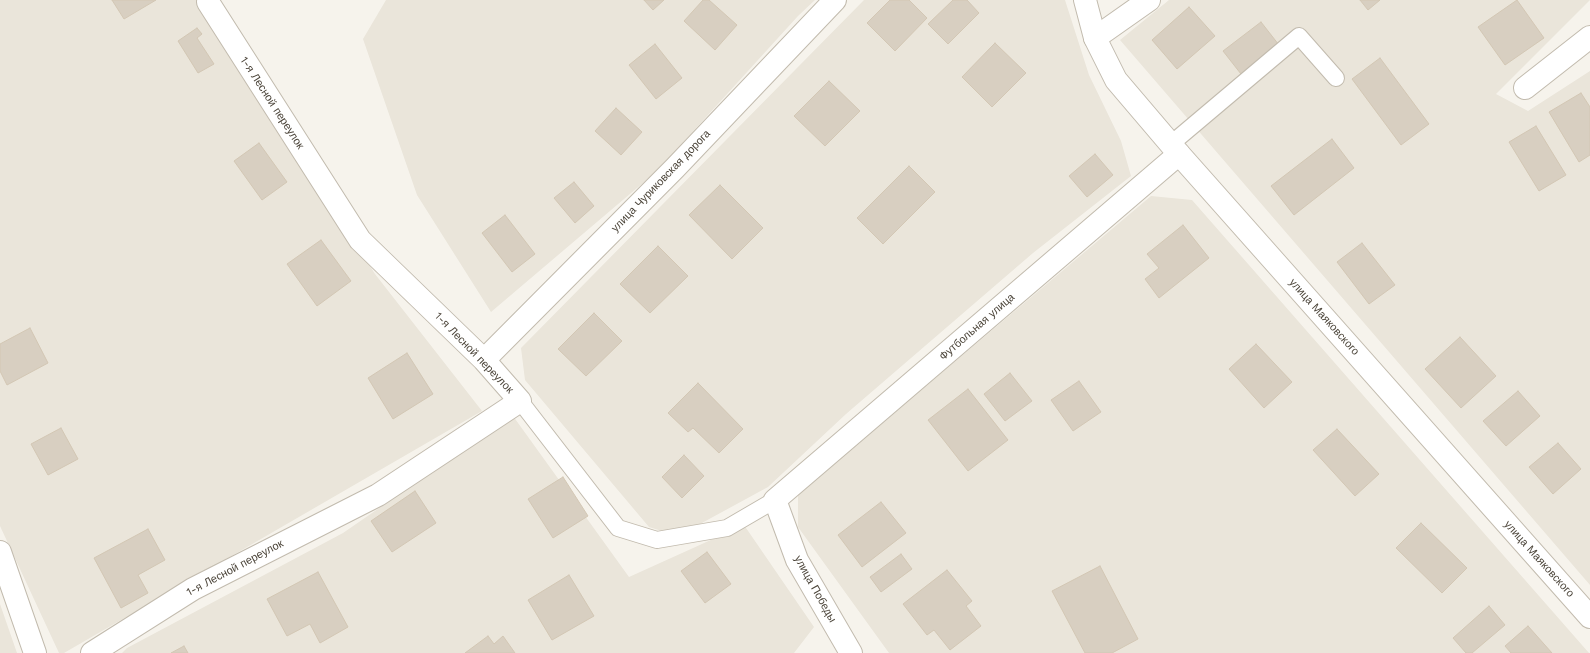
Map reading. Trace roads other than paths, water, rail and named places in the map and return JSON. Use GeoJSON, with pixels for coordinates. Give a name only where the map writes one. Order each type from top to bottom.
{"type":"FeatureCollection","features":[{"type":"Feature","properties":{"kind":"street","name":"улица Чуриковская дорога"},"geometry":{"type":"LineString","coordinates":[[484,360],[675,168],[835,0]]}},
{"type":"Feature","properties":{"kind":"street","name":"улица Маяковского"},"geometry":{"type":"LineString","coordinates":[[1085,0],[1095,38],[1116,80],[1175,149],[1590,617]]}},
{"type":"Feature","properties":{"kind":"street"},"geometry":{"type":"LineString","coordinates":[[1095,38],[1149,0]]}},
{"type":"Feature","properties":{"kind":"street","name":"1-я Лесной переулок"},"geometry":{"type":"LineString","coordinates":[[92,653],[193,589],[378,495],[520,400],[484,360],[360,240],[208,2]]}},
{"type":"Feature","properties":{"kind":"street"},"geometry":{"type":"LineString","coordinates":[[1525,88],[1590,37]]}},
{"type":"Feature","properties":{"kind":"street","name":"Футбольная улица"},"geometry":{"type":"LineString","coordinates":[[775,500],[1175,149]]}},
{"type":"Feature","properties":{"kind":"street","name":"улица Победы"},"geometry":{"type":"LineString","coordinates":[[775,500],[797,560],[851,653]]}},
{"type":"Feature","properties":{"kind":"street"},"geometry":{"type":"LineString","coordinates":[[0,552],[35,653]]}},
{"type":"Feature","properties":{"kind":"lane"},"geometry":{"type":"LineString","coordinates":[[1175,149],[1299,36],[1336,78]]}},
{"type":"Feature","properties":{"kind":"lane"},"geometry":{"type":"LineString","coordinates":[[520,400],[618,528],[657,540],[727,528],[775,500]]}}]}
